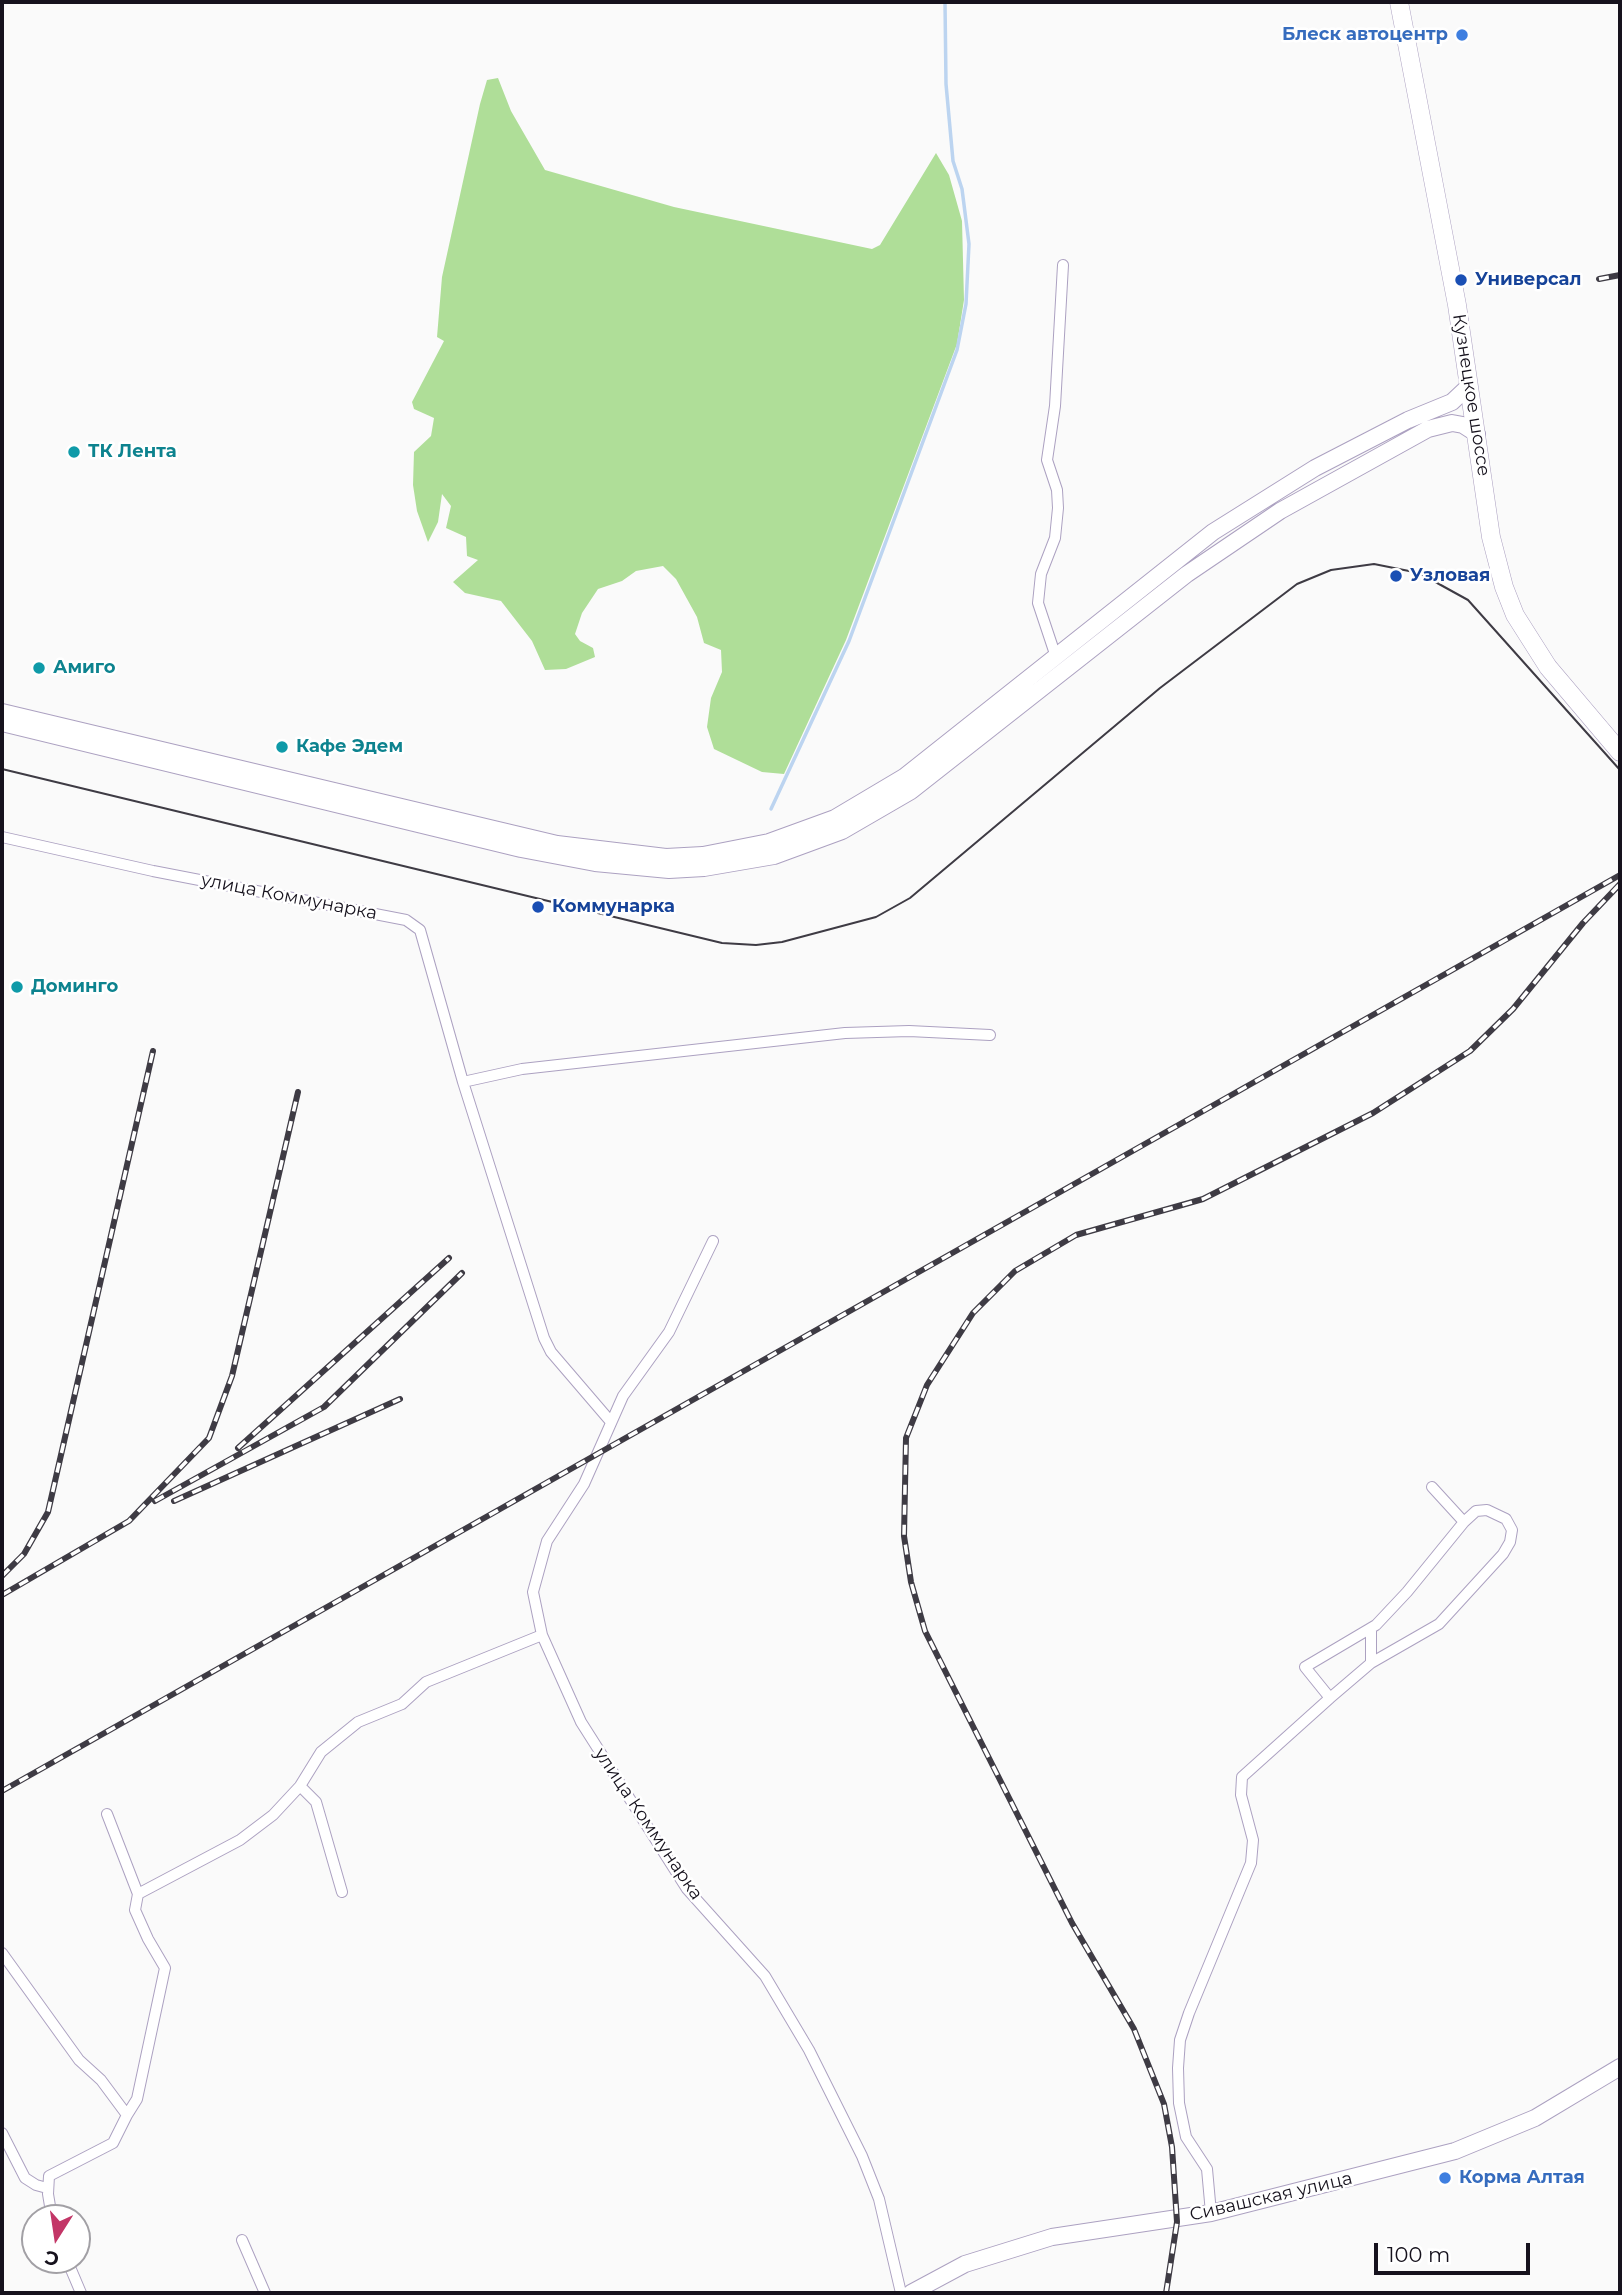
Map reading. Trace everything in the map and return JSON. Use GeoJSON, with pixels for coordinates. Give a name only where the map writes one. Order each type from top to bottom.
{"type":"FeatureCollection","features":[{"type":"Feature","properties":{"kind":"main road","name":"Кузнецкое шоссе"},"geometry":{"type":"LineString","coordinates":[[1399,2],[1457,305],[1491,537],[1504,587],[1515,615],[1548,667],[1620,752]]}},
{"type":"Feature","properties":{"kind":"main road"},"geometry":{"type":"LineString","coordinates":[[2,712],[516,836],[594,850],[666,857],[703,855],[769,842],[811,828],[858,806],[904,777],[1224,525],[1315,468],[1408,420],[1452,402],[1469,386]]}},
{"type":"Feature","properties":{"kind":"main road"},"geometry":{"type":"LineString","coordinates":[[2,723],[560,856],[669,870],[753,860],[795,849],[842,831],[911,791],[1206,560],[1312,492],[1428,429],[1451,424],[1463,425],[1478,434]]}},
{"type":"Feature","properties":{"kind":"main road","name":"Сивашская улица"},"geometry":{"type":"LineString","coordinates":[[911,2293],[965,2264],[1052,2238],[1211,2213],[1455,2151],[1535,2118],[1620,2067]]}},
{"type":"Feature","properties":{"kind":"street"},"geometry":{"type":"LineString","coordinates":[[1056,657],[1038,603],[1041,574],[1055,538],[1058,508],[1057,490],[1047,460],[1057,382],[1063,265]]}},
{"type":"Feature","properties":{"kind":"street","name":"улица Коммунарка"},"geometry":{"type":"LineString","coordinates":[[2,837],[153,871],[406,920],[420,930],[428,948],[463,1082],[544,1338],[551,1352],[611,1422],[584,1484],[544,1549],[533,1591],[542,1635],[581,1722],[680,1878],[765,1976],[810,2050],[862,2156],[879,2199],[901,2293]]}},
{"type":"Feature","properties":{"kind":"street"},"geometry":{"type":"LineString","coordinates":[[463,1082],[522,1069],[845,1033],[990,1035]]}},
{"type":"Feature","properties":{"kind":"street"},"geometry":{"type":"LineString","coordinates":[[611,1422],[636,1375],[669,1332],[713,1241]]}},
{"type":"Feature","properties":{"kind":"street"},"geometry":{"type":"LineString","coordinates":[[1432,1487],[1464,1522]]}},
{"type":"Feature","properties":{"kind":"street"},"geometry":{"type":"LineString","coordinates":[[1211,2213],[1207,2169],[1186,2137],[1179,2103],[1180,2039],[1251,1863],[1253,1840],[1241,1795],[1242,1777],[1371,1663],[1439,1624],[1480,1582],[1510,1542],[1512,1530],[1506,1519],[1488,1510],[1476,1511],[1407,1592],[1371,1628],[1305,1667],[1331,1698]]}},
{"type":"Feature","properties":{"kind":"street"},"geometry":{"type":"LineString","coordinates":[[1371,1628],[1371,1663]]}},
{"type":"Feature","properties":{"kind":"street"},"geometry":{"type":"LineString","coordinates":[[138,1894],[240,1840],[273,1815],[300,1786],[321,1752],[358,1722],[402,1703],[426,1682],[542,1635]]}},
{"type":"Feature","properties":{"kind":"street"},"geometry":{"type":"LineString","coordinates":[[300,1786],[316,1802],[342,1892]]}},
{"type":"Feature","properties":{"kind":"street"},"geometry":{"type":"LineString","coordinates":[[50,2204],[47,2188],[49,2176],[113,2143],[137,2099],[165,1968],[135,1910],[138,1894],[107,1814]]}},
{"type":"Feature","properties":{"kind":"street"},"geometry":{"type":"LineString","coordinates":[[2,1953],[79,2060],[120,2103],[127,2115]]}},
{"type":"Feature","properties":{"kind":"street"},"geometry":{"type":"LineString","coordinates":[[2,2133],[26,2178],[47,2188]]}},
{"type":"Feature","properties":{"kind":"street"},"geometry":{"type":"LineString","coordinates":[[242,2240],[265,2293]]}},
{"type":"Feature","properties":{"kind":"street"},"geometry":{"type":"LineString","coordinates":[[73,2274],[80,2293]]}},
{"type":"Feature","properties":{"kind":"green space"},"geometry":{"type":"Polygon","coordinates":[[[498,78],[511,111],[545,170],[674,207],[872,249],[880,245],[936,153],[949,175],[962,221],[964,300],[957,344],[846,640],[784,774],[762,772],[714,749],[707,727],[711,698],[722,672],[721,650],[704,643],[697,617],[676,579],[663,566],[636,571],[622,581],[598,589],[582,613],[575,634],[580,641],[593,648],[595,657],[566,669],[545,670],[532,641],[501,601],[465,593],[453,582],[478,560],[467,556],[466,537],[446,528],[451,506],[442,494],[438,522],[428,542],[417,511],[413,485],[414,452],[431,436],[434,418],[414,409],[412,402],[444,341],[437,337],[442,277],[480,104],[487,80],[498,78]]]}},
{"type":"Feature","properties":{"kind":"waterway"},"geometry":{"type":"LineString","coordinates":[[771,809],[849,641],[957,350],[966,304],[969,244],[962,189],[953,161],[946,84],[945,2]]}},
{"type":"Feature","properties":{"kind":"tram line"},"geometry":{"type":"LineString","coordinates":[[2,769],[722,943],[756,945],[782,942],[876,917],[910,898],[1160,688],[1297,584],[1331,570],[1374,564],[1419,573],[1468,600],[1620,770]]}},
{"type":"Feature","properties":{"kind":"railway"},"geometry":{"type":"LineString","coordinates":[[1599,279],[1620,275]]}},
{"type":"Feature","properties":{"kind":"railway"},"geometry":{"type":"LineString","coordinates":[[2,1791],[1620,875]]}},
{"type":"Feature","properties":{"kind":"railway"},"geometry":{"type":"LineString","coordinates":[[1166,2293],[1177,2222],[1172,2147],[1164,2104],[1134,2029],[1072,1923],[925,1631],[911,1582],[904,1536],[906,1438],[927,1385],[973,1313],[1015,1271],[1076,1235],[1203,1199],[1373,1113],[1470,1051],[1513,1009],[1583,923],[1620,884]]}},
{"type":"Feature","properties":{"kind":"railway"},"geometry":{"type":"LineString","coordinates":[[2,1576],[24,1554],[48,1512],[153,1051]]}},
{"type":"Feature","properties":{"kind":"railway"},"geometry":{"type":"LineString","coordinates":[[2,1595],[129,1521],[209,1438],[232,1376],[298,1092]]}},
{"type":"Feature","properties":{"kind":"railway"},"geometry":{"type":"LineString","coordinates":[[238,1448],[449,1258]]}},
{"type":"Feature","properties":{"kind":"railway"},"geometry":{"type":"LineString","coordinates":[[155,1501],[324,1407],[462,1273]]}},
{"type":"Feature","properties":{"kind":"railway"},"geometry":{"type":"LineString","coordinates":[[174,1501],[400,1399]]}},
{"type":"Feature","properties":{"kind":"place","name":"Блеск автоцентр"},"geometry":{"type":"Point","coordinates":[1462,35]}},
{"type":"Feature","properties":{"kind":"place","name":"Универсал"},"geometry":{"type":"Point","coordinates":[1461,280]}},
{"type":"Feature","properties":{"kind":"place","name":"ТК Лента"},"geometry":{"type":"Point","coordinates":[74,452]}},
{"type":"Feature","properties":{"kind":"place","name":"Узловая"},"geometry":{"type":"Point","coordinates":[1396,576]}},
{"type":"Feature","properties":{"kind":"place","name":"Амиго"},"geometry":{"type":"Point","coordinates":[39,668]}},
{"type":"Feature","properties":{"kind":"place","name":"Кафе Эдем"},"geometry":{"type":"Point","coordinates":[282,747]}},
{"type":"Feature","properties":{"kind":"place","name":"Коммунарка"},"geometry":{"type":"Point","coordinates":[538,907]}},
{"type":"Feature","properties":{"kind":"place","name":"Доминго"},"geometry":{"type":"Point","coordinates":[17,987]}},
{"type":"Feature","properties":{"kind":"place","name":"Корма Алтая"},"geometry":{"type":"Point","coordinates":[1445,2178]}}]}
